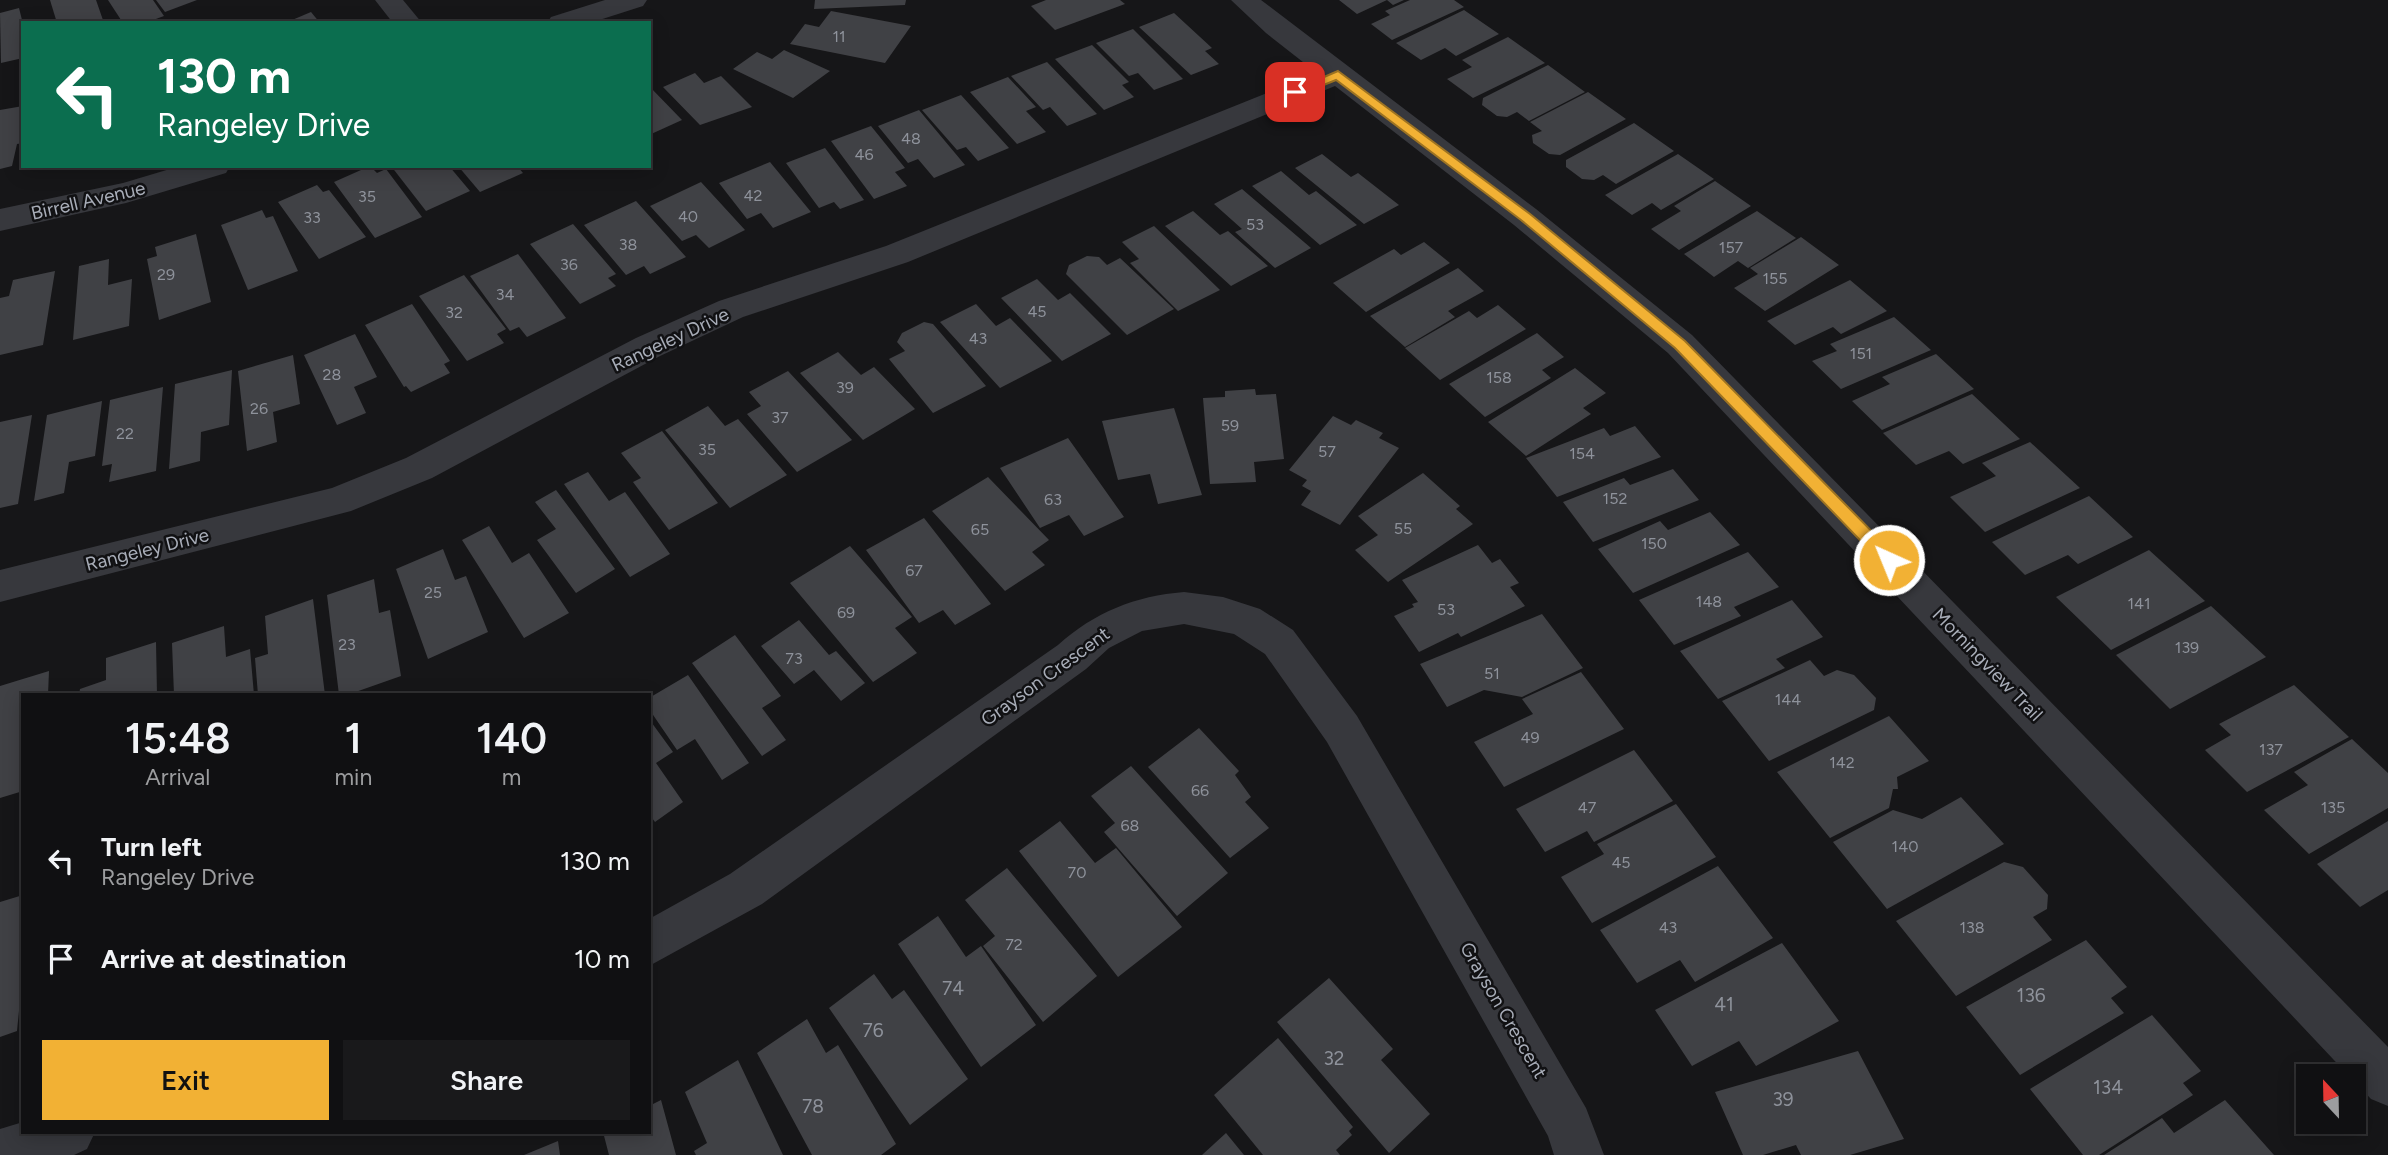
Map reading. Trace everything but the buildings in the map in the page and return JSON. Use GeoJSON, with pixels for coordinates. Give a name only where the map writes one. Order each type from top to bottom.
{"type":"FeatureCollection","features":[{"type":"Feature","properties":{"kind":"street"},"geometry":{"type":"LineString","coordinates":[[389,0],[406,21]]}},
{"type":"Feature","properties":{"kind":"street"},"geometry":{"type":"LineString","coordinates":[[567,21],[633,0]]}},
{"type":"Feature","properties":{"kind":"street","name":"Morningview Trail"},"geometry":{"type":"LineString","coordinates":[[1245,0],[1338,75],[1525,217],[1680,344],[2388,1082]]}},
{"type":"Feature","properties":{"kind":"street","name":"Rangeley Drive"},"geometry":{"type":"LineString","coordinates":[[0,586],[338,501],[419,468],[648,347],[731,309],[897,254],[1338,75]]}},
{"type":"Feature","properties":{"kind":"street","name":"Birrell Avenue"},"geometry":{"type":"LineString","coordinates":[[0,220],[126,193],[208,168]]}},
{"type":"Feature","properties":{"kind":"street","name":"Grayson Crescent"},"geometry":{"type":"LineString","coordinates":[[651,943],[746,889],[1072,657],[1095,636],[1130,618],[1152,611],[1184,608],[1223,614],[1246,621],[1279,642],[1342,729],[1569,1125],[1579,1155]]}},
{"type":"Feature","properties":{"kind":"street"},"geometry":{"type":"LineString","coordinates":[[0,1154],[64,1134]]}},
{"type":"Feature","properties":{"kind":"route"},"geometry":{"type":"LineString","coordinates":[[1295,92],[1338,75],[1525,217],[1680,344],[1889,560]]}}]}
